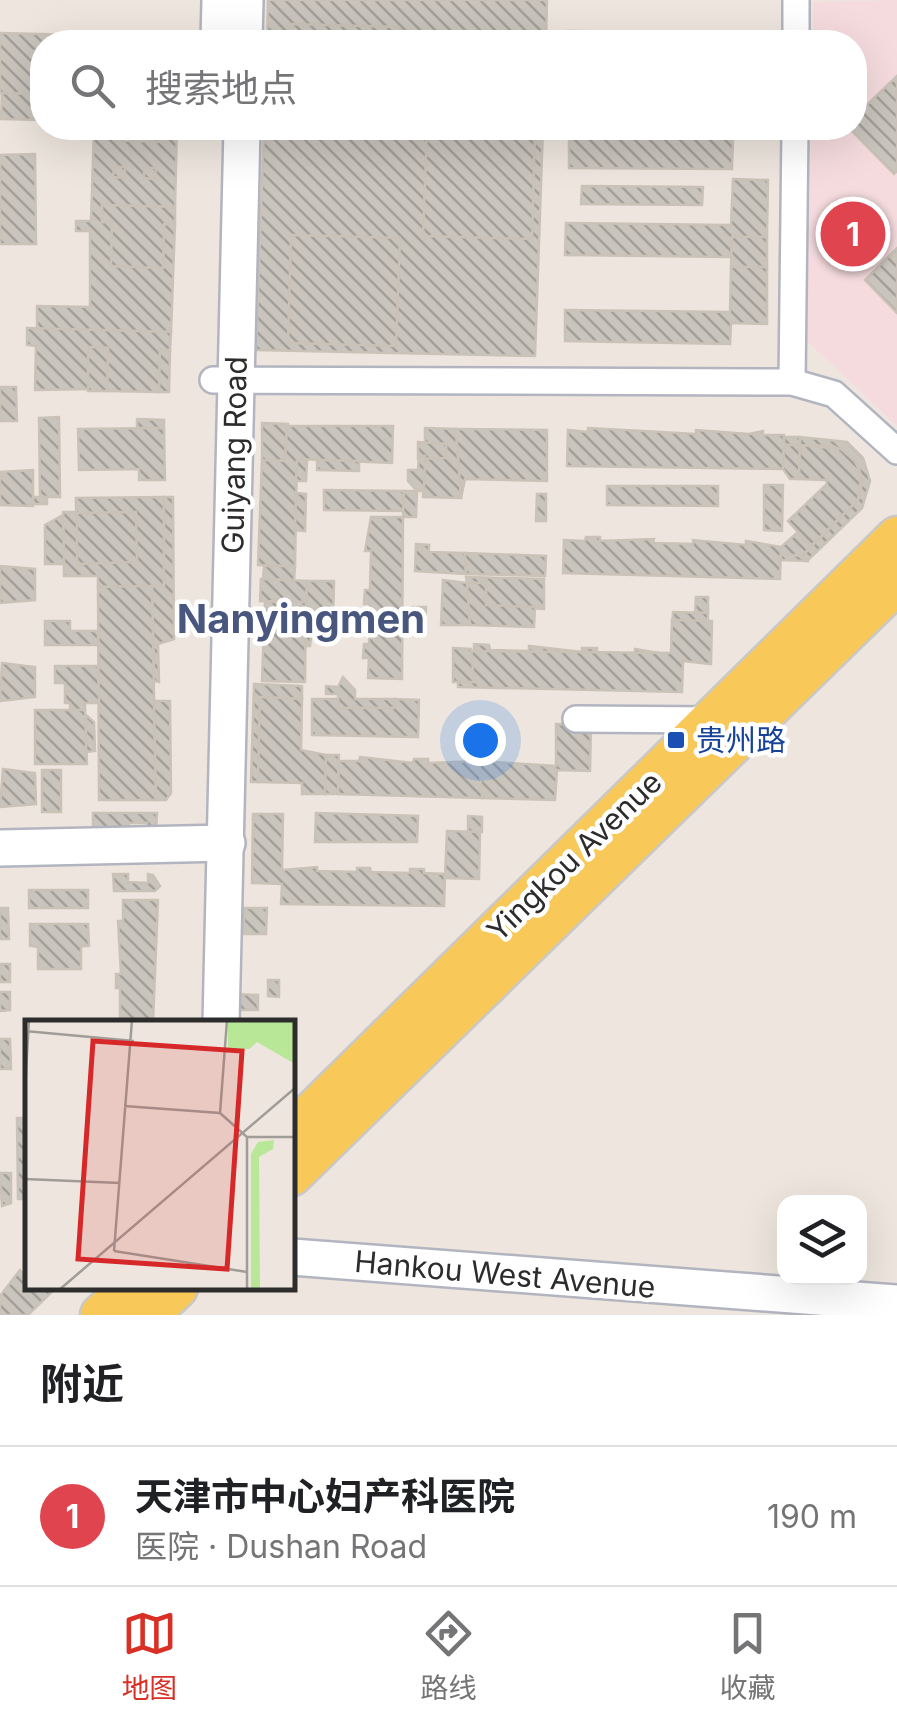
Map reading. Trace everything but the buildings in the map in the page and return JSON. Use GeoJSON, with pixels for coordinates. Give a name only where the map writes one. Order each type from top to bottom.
{"type":"FeatureCollection","features":[{"type":"Feature","properties":{"kind":"main road","name":"Yingkou Avenue"},"geometry":{"type":"LineString","coordinates":[[295,1129],[897,537]]}},
{"type":"Feature","properties":{"kind":"main road","name":"Yingkou Avenue"},"geometry":{"type":"LineString","coordinates":[[295,1171],[897,583]]}},
{"type":"Feature","properties":{"kind":"main road"},"geometry":{"type":"LineString","coordinates":[[101,1315],[128,1290]]}},
{"type":"Feature","properties":{"kind":"main road"},"geometry":{"type":"LineString","coordinates":[[148,1315],[175,1290]]}},
{"type":"Feature","properties":{"kind":"street"},"geometry":{"type":"LineString","coordinates":[[219,30],[220,0]]}},
{"type":"Feature","properties":{"kind":"street"},"geometry":{"type":"LineString","coordinates":[[244,30],[245,0]]}},
{"type":"Feature","properties":{"kind":"street"},"geometry":{"type":"LineString","coordinates":[[796,0],[796,30]]}},
{"type":"Feature","properties":{"kind":"street","name":"Guiyang Road"},"geometry":{"type":"LineString","coordinates":[[218,140],[224,380],[215,844],[220,1020]]}},
{"type":"Feature","properties":{"kind":"street","name":"Guiyang Road"},"geometry":{"type":"LineString","coordinates":[[224,380],[241,140]]}},
{"type":"Feature","properties":{"kind":"street"},"geometry":{"type":"LineString","coordinates":[[792,382],[794,140]]}},
{"type":"Feature","properties":{"kind":"street"},"geometry":{"type":"LineString","coordinates":[[224,380],[792,382],[834,394],[897,452]]}},
{"type":"Feature","properties":{"kind":"street"},"geometry":{"type":"LineString","coordinates":[[576,719],[712,720],[763,712]]}},
{"type":"Feature","properties":{"kind":"street"},"geometry":{"type":"LineString","coordinates":[[0,848],[215,844]]}},
{"type":"Feature","properties":{"kind":"street","name":"Guiyang Road"},"geometry":{"type":"LineString","coordinates":[[200,1020],[215,844]]}},
{"type":"Feature","properties":{"kind":"street","name":"Hankou West Avenue"},"geometry":{"type":"LineString","coordinates":[[295,1257],[897,1303]]}},
{"type":"Feature","properties":{"kind":"shaded area"},"geometry":{"type":"Polygon","coordinates":[[[897,0],[897,426],[807,341],[811,140],[867,140],[867,30],[813,30],[813,2],[897,0]]]}},
{"type":"Feature","properties":{"kind":"place","name":"天津市中心妇产科医院"},"geometry":{"type":"Point","coordinates":[853,234]}},
{"type":"Feature","properties":{"kind":"place","name":"贵州路"},"geometry":{"type":"Point","coordinates":[676,740]}},
{"type":"Feature","properties":{"kind":"district","name":"Nanyingmen"},"geometry":{"type":"Point","coordinates":[301,618]}}]}
